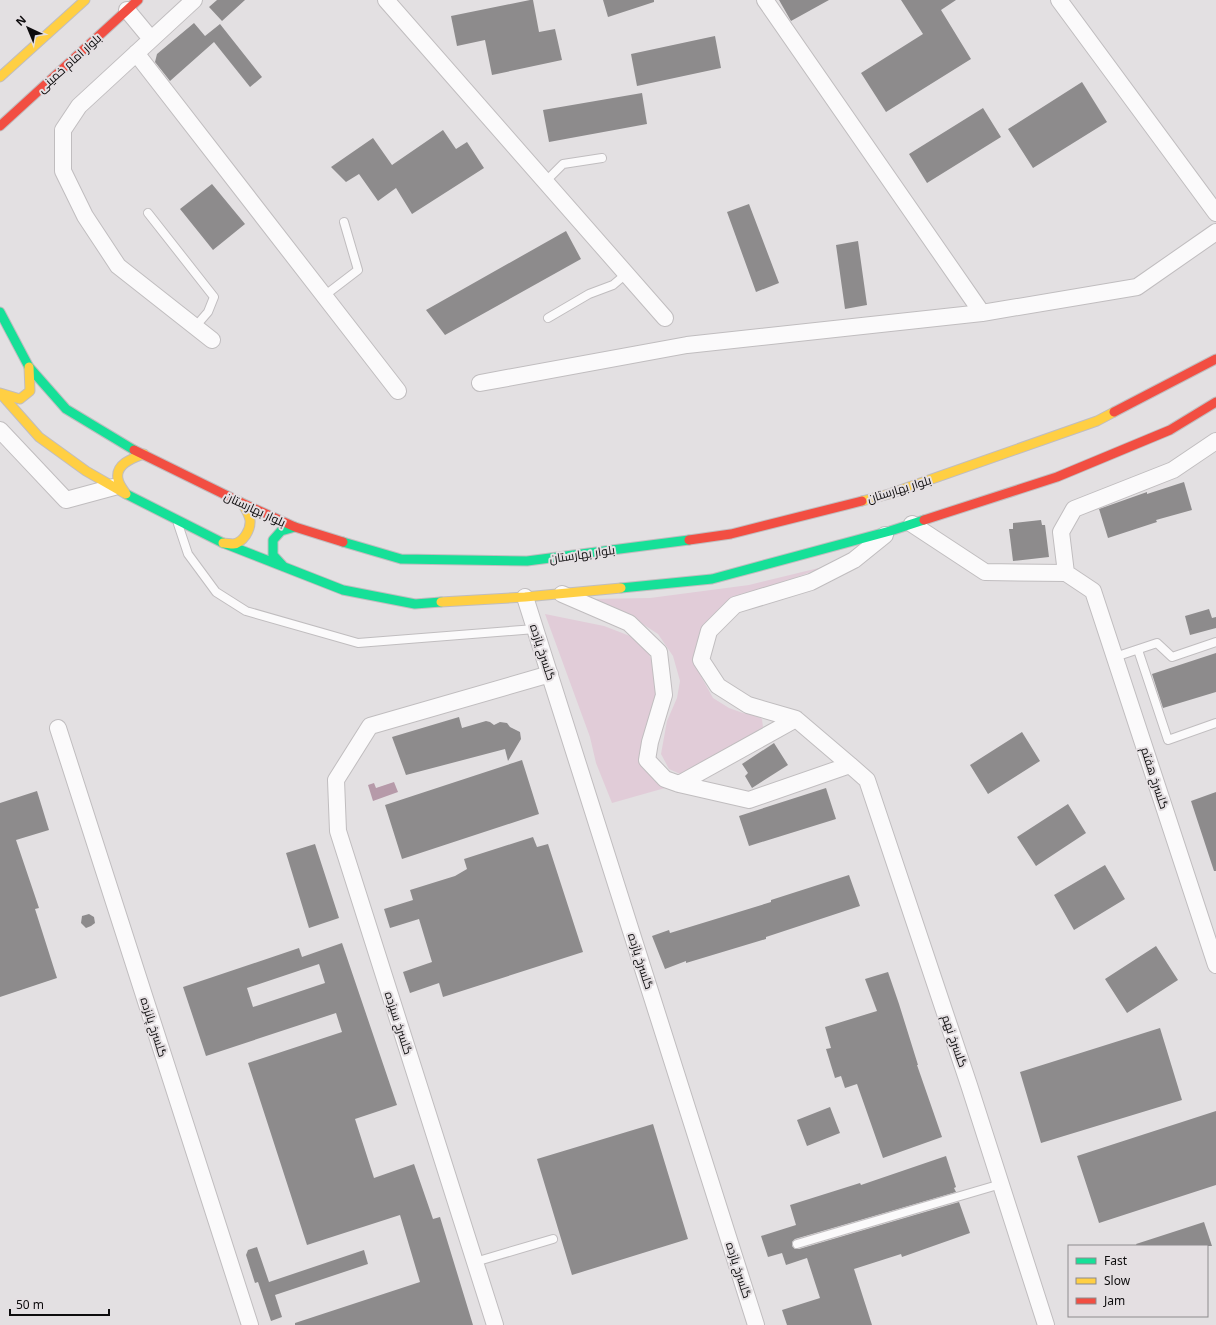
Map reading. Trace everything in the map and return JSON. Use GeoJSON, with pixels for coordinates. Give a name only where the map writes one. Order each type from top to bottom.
{"type":"FeatureCollection","features":[{"type":"Feature","properties":{"kind":"main road"},"geometry":{"type":"LineString","coordinates":[[3,68],[85,0]]}},
{"type":"Feature","properties":{"kind":"main road","name":"بلوار امام خمینی"},"geometry":{"type":"LineString","coordinates":[[0,126],[133,5]]}},
{"type":"Feature","properties":{"kind":"main road","name":"بلوار بهارستان"},"geometry":{"type":"LineString","coordinates":[[0,312],[29,367],[66,409],[131,448],[242,504],[295,527],[401,559],[527,561],[731,534],[889,494],[1097,421],[1216,359]]}},
{"type":"Feature","properties":{"kind":"main road"},"geometry":{"type":"LineString","coordinates":[[0,393],[20,399],[30,391],[29,367]]}},
{"type":"Feature","properties":{"kind":"main road"},"geometry":{"type":"LineString","coordinates":[[0,393],[39,437],[86,471],[120,491],[223,543],[284,568],[343,590],[415,604],[525,597],[712,579],[890,531],[1057,477],[1170,430],[1216,402]]}},
{"type":"Feature","properties":{"kind":"main road"},"geometry":{"type":"LineString","coordinates":[[120,491],[118,478],[120,466],[129,458],[144,454]]}},
{"type":"Feature","properties":{"kind":"main road"},"geometry":{"type":"LineString","coordinates":[[223,543],[233,544],[243,539],[249,531],[250,521],[248,513],[242,504]]}},
{"type":"Feature","properties":{"kind":"main road"},"geometry":{"type":"LineString","coordinates":[[284,568],[273,555],[273,540],[281,531],[295,527]]}},
{"type":"Feature","properties":{"kind":"street"},"geometry":{"type":"LineString","coordinates":[[194,0],[79,106],[63,130],[63,171],[86,216],[118,266],[212,340]]}},
{"type":"Feature","properties":{"kind":"street"},"geometry":{"type":"LineString","coordinates":[[386,0],[665,318]]}},
{"type":"Feature","properties":{"kind":"street"},"geometry":{"type":"LineString","coordinates":[[765,0],[982,313]]}},
{"type":"Feature","properties":{"kind":"street"},"geometry":{"type":"LineString","coordinates":[[1059,0],[1216,213]]}},
{"type":"Feature","properties":{"kind":"street"},"geometry":{"type":"LineString","coordinates":[[133,5],[151,39]]}},
{"type":"Feature","properties":{"kind":"street"},"geometry":{"type":"LineString","coordinates":[[136,53],[398,391]]}},
{"type":"Feature","properties":{"kind":"street"},"geometry":{"type":"LineString","coordinates":[[480,383],[687,345],[982,313],[1137,287],[1216,232]]}},
{"type":"Feature","properties":{"kind":"street"},"geometry":{"type":"LineString","coordinates":[[25,422],[4,435],[66,500],[120,491]]}},
{"type":"Feature","properties":{"kind":"street"},"geometry":{"type":"LineString","coordinates":[[912,524],[986,572],[1066,573],[1061,532],[1074,509],[1173,470],[1216,441]]}},
{"type":"Feature","properties":{"kind":"street"},"geometry":{"type":"LineString","coordinates":[[796,719],[748,705],[718,686],[701,660],[709,631],[735,605],[811,582],[854,560],[890,531]]}},
{"type":"Feature","properties":{"kind":"street","name":"گلسرخ هفتم"},"geometry":{"type":"LineString","coordinates":[[1066,573],[1093,591],[1216,965]]}},
{"type":"Feature","properties":{"kind":"street"},"geometry":{"type":"LineString","coordinates":[[558,593],[629,623],[659,652],[664,695],[650,742],[647,760],[665,779],[679,784],[748,800],[850,766]]}},
{"type":"Feature","properties":{"kind":"street","name":"گلسرخ یازده"},"geometry":{"type":"LineString","coordinates":[[525,597],[756,1325]]}},
{"type":"Feature","properties":{"kind":"street","name":"گلسرخ سیزده"},"geometry":{"type":"LineString","coordinates":[[495,1325],[338,831],[336,780],[370,726],[550,674]]}},
{"type":"Feature","properties":{"kind":"street"},"geometry":{"type":"LineString","coordinates":[[679,784],[796,719]]}},
{"type":"Feature","properties":{"kind":"street","name":"گلسرخ نهم"},"geometry":{"type":"LineString","coordinates":[[796,719],[867,780],[970,1085],[1046,1325]]}},
{"type":"Feature","properties":{"kind":"street","name":"گلسرخ پانزده"},"geometry":{"type":"LineString","coordinates":[[58,728],[250,1325]]}},
{"type":"Feature","properties":{"kind":"lane"},"geometry":{"type":"LineString","coordinates":[[545,182],[563,164],[602,158]]}},
{"type":"Feature","properties":{"kind":"lane"},"geometry":{"type":"LineString","coordinates":[[148,213],[214,297],[208,312],[195,327]]}},
{"type":"Feature","properties":{"kind":"lane"},"geometry":{"type":"LineString","coordinates":[[324,296],[358,270],[344,222]]}},
{"type":"Feature","properties":{"kind":"lane"},"geometry":{"type":"LineString","coordinates":[[548,318],[589,294],[613,285],[626,274]]}},
{"type":"Feature","properties":{"kind":"lane"},"geometry":{"type":"LineString","coordinates":[[176,519],[188,554],[216,592],[246,611],[358,643],[535,629]]}},
{"type":"Feature","properties":{"kind":"lane"},"geometry":{"type":"LineString","coordinates":[[1115,657],[1157,643],[1172,657],[1216,642]]}},
{"type":"Feature","properties":{"kind":"lane"},"geometry":{"type":"LineString","coordinates":[[1138,650],[1168,740],[1216,723]]}},
{"type":"Feature","properties":{"kind":"lane"},"geometry":{"type":"LineString","coordinates":[[797,1244],[1001,1184]]}},
{"type":"Feature","properties":{"kind":"lane"},"geometry":{"type":"LineString","coordinates":[[475,1262],[552,1239]]}},
{"type":"Feature","properties":{"kind":"shaded area"},"geometry":{"type":"Polygon","coordinates":[[[827,566],[732,601],[695,656],[697,669],[713,698],[729,708],[755,715],[762,719],[763,727],[680,774],[669,769],[661,754],[667,721],[677,698],[680,681],[673,656],[658,634],[641,623],[590,599],[650,598],[749,585],[827,566]]]}},
{"type":"Feature","properties":{"kind":"shaded area"},"geometry":{"type":"Polygon","coordinates":[[[545,614],[604,626],[630,636],[649,654],[656,672],[656,692],[642,766],[656,782],[665,788],[612,803],[596,763],[590,737],[545,614]]]}},
{"type":"Feature","properties":{"kind":"shaded area"},"geometry":{"type":"Polygon","coordinates":[[[394,782],[398,792],[373,801],[368,785],[374,783],[376,788],[394,782]]]}},
{"type":"Feature","properties":{"kind":"building"},"geometry":{"type":"Polygon","coordinates":[[[217,0],[245,0],[222,21],[209,7],[217,0]]]}},
{"type":"Feature","properties":{"kind":"building"},"geometry":{"type":"Polygon","coordinates":[[[533,0],[539,32],[555,29],[562,60],[492,75],[485,40],[457,46],[451,16],[533,0]]]}},
{"type":"Feature","properties":{"kind":"building"},"geometry":{"type":"Polygon","coordinates":[[[603,0],[654,0],[654,2],[608,17],[603,0]]]}},
{"type":"Feature","properties":{"kind":"building"},"geometry":{"type":"Polygon","coordinates":[[[779,0],[829,0],[791,21],[779,0]]]}},
{"type":"Feature","properties":{"kind":"building"},"geometry":{"type":"Polygon","coordinates":[[[901,0],[956,0],[941,10],[971,59],[886,112],[861,73],[923,34],[901,0]]]}},
{"type":"Feature","properties":{"kind":"building"},"geometry":{"type":"Polygon","coordinates":[[[194,23],[205,36],[220,24],[262,77],[250,87],[214,42],[170,81],[155,62],[157,54],[194,23]]]}},
{"type":"Feature","properties":{"kind":"building"},"geometry":{"type":"Polygon","coordinates":[[[715,36],[721,68],[637,86],[631,54],[715,36]]]}},
{"type":"Feature","properties":{"kind":"building"},"geometry":{"type":"Polygon","coordinates":[[[1082,82],[1107,122],[1033,168],[1008,129],[1082,82]]]}},
{"type":"Feature","properties":{"kind":"building"},"geometry":{"type":"Polygon","coordinates":[[[642,93],[647,124],[549,142],[543,110],[642,93]]]}},
{"type":"Feature","properties":{"kind":"building"},"geometry":{"type":"Polygon","coordinates":[[[983,108],[1001,137],[927,183],[909,154],[983,108]]]}},
{"type":"Feature","properties":{"kind":"building"},"geometry":{"type":"Polygon","coordinates":[[[443,130],[456,149],[467,142],[484,168],[412,214],[396,188],[378,201],[359,174],[346,182],[331,167],[373,138],[392,165],[443,130]]]}},
{"type":"Feature","properties":{"kind":"building"},"geometry":{"type":"Polygon","coordinates":[[[212,184],[245,224],[213,250],[180,209],[212,184]]]}},
{"type":"Feature","properties":{"kind":"building"},"geometry":{"type":"Polygon","coordinates":[[[749,204],[779,283],[756,292],[727,212],[749,204]]]}},
{"type":"Feature","properties":{"kind":"building"},"geometry":{"type":"Polygon","coordinates":[[[566,231],[581,259],[445,335],[426,310],[566,231]]]}},
{"type":"Feature","properties":{"kind":"building"},"geometry":{"type":"Polygon","coordinates":[[[858,241],[867,305],[845,309],[836,245],[858,241]]]}},
{"type":"Feature","properties":{"kind":"building"},"geometry":{"type":"Polygon","coordinates":[[[1184,482],[1192,510],[1156,520],[1157,522],[1108,538],[1099,509],[1147,492],[1147,494],[1184,482]]]}},
{"type":"Feature","properties":{"kind":"building"},"geometry":{"type":"Polygon","coordinates":[[[1041,520],[1042,525],[1045,525],[1049,557],[1013,561],[1009,529],[1013,529],[1013,523],[1041,520]]]}},
{"type":"Feature","properties":{"kind":"building"},"geometry":{"type":"Polygon","coordinates":[[[1209,609],[1212,618],[1216,617],[1216,628],[1190,635],[1185,616],[1209,609]]]}},
{"type":"Feature","properties":{"kind":"building"},"geometry":{"type":"Polygon","coordinates":[[[1216,653],[1216,692],[1163,708],[1152,674],[1216,653]]]}},
{"type":"Feature","properties":{"kind":"building"},"geometry":{"type":"Polygon","coordinates":[[[459,717],[462,728],[486,721],[494,725],[500,722],[507,723],[510,727],[520,732],[521,739],[508,761],[505,749],[406,775],[392,737],[459,717]]]}},
{"type":"Feature","properties":{"kind":"building"},"geometry":{"type":"Polygon","coordinates":[[[1022,732],[1040,761],[988,794],[970,765],[1022,732]]]}},
{"type":"Feature","properties":{"kind":"building"},"geometry":{"type":"Polygon","coordinates":[[[774,743],[788,765],[752,788],[745,776],[748,773],[742,764],[774,743]]]}},
{"type":"Feature","properties":{"kind":"building"},"geometry":{"type":"Polygon","coordinates":[[[522,760],[539,814],[402,859],[385,805],[522,760]]]}},
{"type":"Feature","properties":{"kind":"building"},"geometry":{"type":"Polygon","coordinates":[[[826,788],[836,819],[749,846],[739,816],[826,788]]]}},
{"type":"Feature","properties":{"kind":"building"},"geometry":{"type":"Polygon","coordinates":[[[37,791],[49,830],[16,840],[39,908],[35,909],[57,978],[0,997],[0,803],[37,791]]]}},
{"type":"Feature","properties":{"kind":"building"},"geometry":{"type":"Polygon","coordinates":[[[1216,792],[1216,871],[1214,871],[1191,801],[1216,792]]]}},
{"type":"Feature","properties":{"kind":"building"},"geometry":{"type":"Polygon","coordinates":[[[1068,804],[1086,833],[1036,866],[1017,837],[1068,804]]]}},
{"type":"Feature","properties":{"kind":"building"},"geometry":{"type":"Polygon","coordinates":[[[533,837],[537,847],[548,844],[583,952],[443,997],[439,983],[410,993],[403,972],[432,962],[419,919],[390,928],[384,909],[413,900],[410,890],[455,876],[467,869],[464,859],[533,837]]]}},
{"type":"Feature","properties":{"kind":"building"},"geometry":{"type":"Polygon","coordinates":[[[315,844],[339,918],[309,928],[286,853],[315,844]]]}},
{"type":"Feature","properties":{"kind":"building"},"geometry":{"type":"Polygon","coordinates":[[[1105,865],[1125,899],[1074,930],[1054,895],[1105,865]]]}},
{"type":"Feature","properties":{"kind":"building"},"geometry":{"type":"Polygon","coordinates":[[[849,875],[860,906],[766,937],[766,939],[686,963],[686,961],[665,969],[652,936],[669,930],[670,933],[771,902],[771,900],[849,875]]]}},
{"type":"Feature","properties":{"kind":"building"},"geometry":{"type":"Polygon","coordinates":[[[89,914],[94,917],[95,923],[86,928],[81,923],[82,916],[89,914]]]}},
{"type":"Feature","properties":{"kind":"building"},"geometry":{"type":"Polygon","coordinates":[[[342,943],[397,1105],[355,1119],[374,1178],[414,1164],[433,1219],[440,1217],[473,1325],[295,1325],[295,1323],[420,1282],[400,1215],[307,1245],[248,1063],[342,1032],[336,1013],[206,1056],[183,987],[299,948],[302,957],[342,943]],[[319,964],[247,988],[253,1007],[325,983],[319,964]]]}},
{"type":"Feature","properties":{"kind":"building"},"geometry":{"type":"Polygon","coordinates":[[[1156,946],[1178,980],[1127,1013],[1105,979],[1156,946]]]}},
{"type":"Feature","properties":{"kind":"building"},"geometry":{"type":"Polygon","coordinates":[[[888,972],[917,1065],[942,1137],[883,1158],[857,1084],[845,1088],[841,1076],[835,1078],[826,1049],[831,1048],[825,1027],[877,1011],[865,979],[888,972]]]}},
{"type":"Feature","properties":{"kind":"building"},"geometry":{"type":"Polygon","coordinates":[[[1160,1028],[1182,1100],[1041,1143],[1020,1072],[1160,1028]]]}},
{"type":"Feature","properties":{"kind":"building"},"geometry":{"type":"Polygon","coordinates":[[[830,1107],[840,1133],[807,1146],[797,1120],[830,1107]]]}},
{"type":"Feature","properties":{"kind":"building"},"geometry":{"type":"Polygon","coordinates":[[[1216,1111],[1216,1185],[1099,1223],[1077,1156],[1216,1111]]]}},
{"type":"Feature","properties":{"kind":"building"},"geometry":{"type":"Polygon","coordinates":[[[653,1124],[688,1239],[572,1275],[537,1159],[653,1124]]]}},
{"type":"Feature","properties":{"kind":"building"},"geometry":{"type":"Polygon","coordinates":[[[946,1156],[956,1187],[954,1188],[956,1192],[795,1239],[792,1242],[792,1246],[795,1249],[799,1249],[959,1202],[970,1233],[902,1257],[901,1254],[854,1269],[872,1325],[787,1325],[782,1310],[820,1298],[807,1258],[786,1265],[782,1253],[768,1257],[761,1236],[796,1225],[790,1205],[860,1183],[861,1185],[946,1156]]]}},
{"type":"Feature","properties":{"kind":"building"},"geometry":{"type":"Polygon","coordinates":[[[1204,1222],[1212,1246],[1136,1245],[1204,1222]]]}},
{"type":"Feature","properties":{"kind":"building"},"geometry":{"type":"Polygon","coordinates":[[[257,1247],[269,1282],[364,1250],[368,1264],[275,1295],[282,1317],[271,1321],[258,1282],[255,1283],[246,1255],[248,1250],[257,1247]]]}},
{"type":"Feature","properties":{"kind":"traffic: fast"},"geometry":{"type":"LineString","coordinates":[[0,312],[29,367],[66,409],[134,450]]}},
{"type":"Feature","properties":{"kind":"traffic: fast"},"geometry":{"type":"LineString","coordinates":[[126,494],[223,543],[343,590],[415,604],[441,602]]}},
{"type":"Feature","properties":{"kind":"traffic: fast"},"geometry":{"type":"LineString","coordinates":[[621,588],[712,579],[890,531],[924,520]]}},
{"type":"Feature","properties":{"kind":"traffic: fast"},"geometry":{"type":"LineString","coordinates":[[284,567],[273,555],[273,540],[281,531],[295,527]]}},
{"type":"Feature","properties":{"kind":"traffic: fast"},"geometry":{"type":"LineString","coordinates":[[343,542],[401,559],[527,561],[689,540]]}},
{"type":"Feature","properties":{"kind":"traffic: slow"},"geometry":{"type":"LineString","coordinates":[[0,77],[85,0]]}},
{"type":"Feature","properties":{"kind":"traffic: slow"},"geometry":{"type":"LineString","coordinates":[[0,393],[20,399],[30,391],[29,367]]}},
{"type":"Feature","properties":{"kind":"traffic: slow"},"geometry":{"type":"LineString","coordinates":[[0,393],[39,437],[86,471],[126,494]]}},
{"type":"Feature","properties":{"kind":"traffic: slow"},"geometry":{"type":"LineString","coordinates":[[862,501],[889,494],[1097,421],[1114,412]]}},
{"type":"Feature","properties":{"kind":"traffic: slow"},"geometry":{"type":"LineString","coordinates":[[126,494],[118,479],[119,469],[126,462],[144,454]]}},
{"type":"Feature","properties":{"kind":"traffic: slow"},"geometry":{"type":"LineString","coordinates":[[223,543],[237,543],[243,539],[248,532],[250,520],[242,503]]}},
{"type":"Feature","properties":{"kind":"traffic: slow"},"geometry":{"type":"LineString","coordinates":[[441,602],[525,597],[621,588]]}},
{"type":"Feature","properties":{"kind":"traffic: jam"},"geometry":{"type":"LineString","coordinates":[[0,126],[138,0]]}},
{"type":"Feature","properties":{"kind":"traffic: jam"},"geometry":{"type":"LineString","coordinates":[[1114,412],[1216,359]]}},
{"type":"Feature","properties":{"kind":"traffic: jam"},"geometry":{"type":"LineString","coordinates":[[924,520],[1057,477],[1170,430],[1216,402]]}},
{"type":"Feature","properties":{"kind":"traffic: jam"},"geometry":{"type":"LineString","coordinates":[[134,450],[242,503],[295,527],[343,542]]}},
{"type":"Feature","properties":{"kind":"traffic: jam"},"geometry":{"type":"LineString","coordinates":[[689,540],[731,534],[862,501]]}}]}
